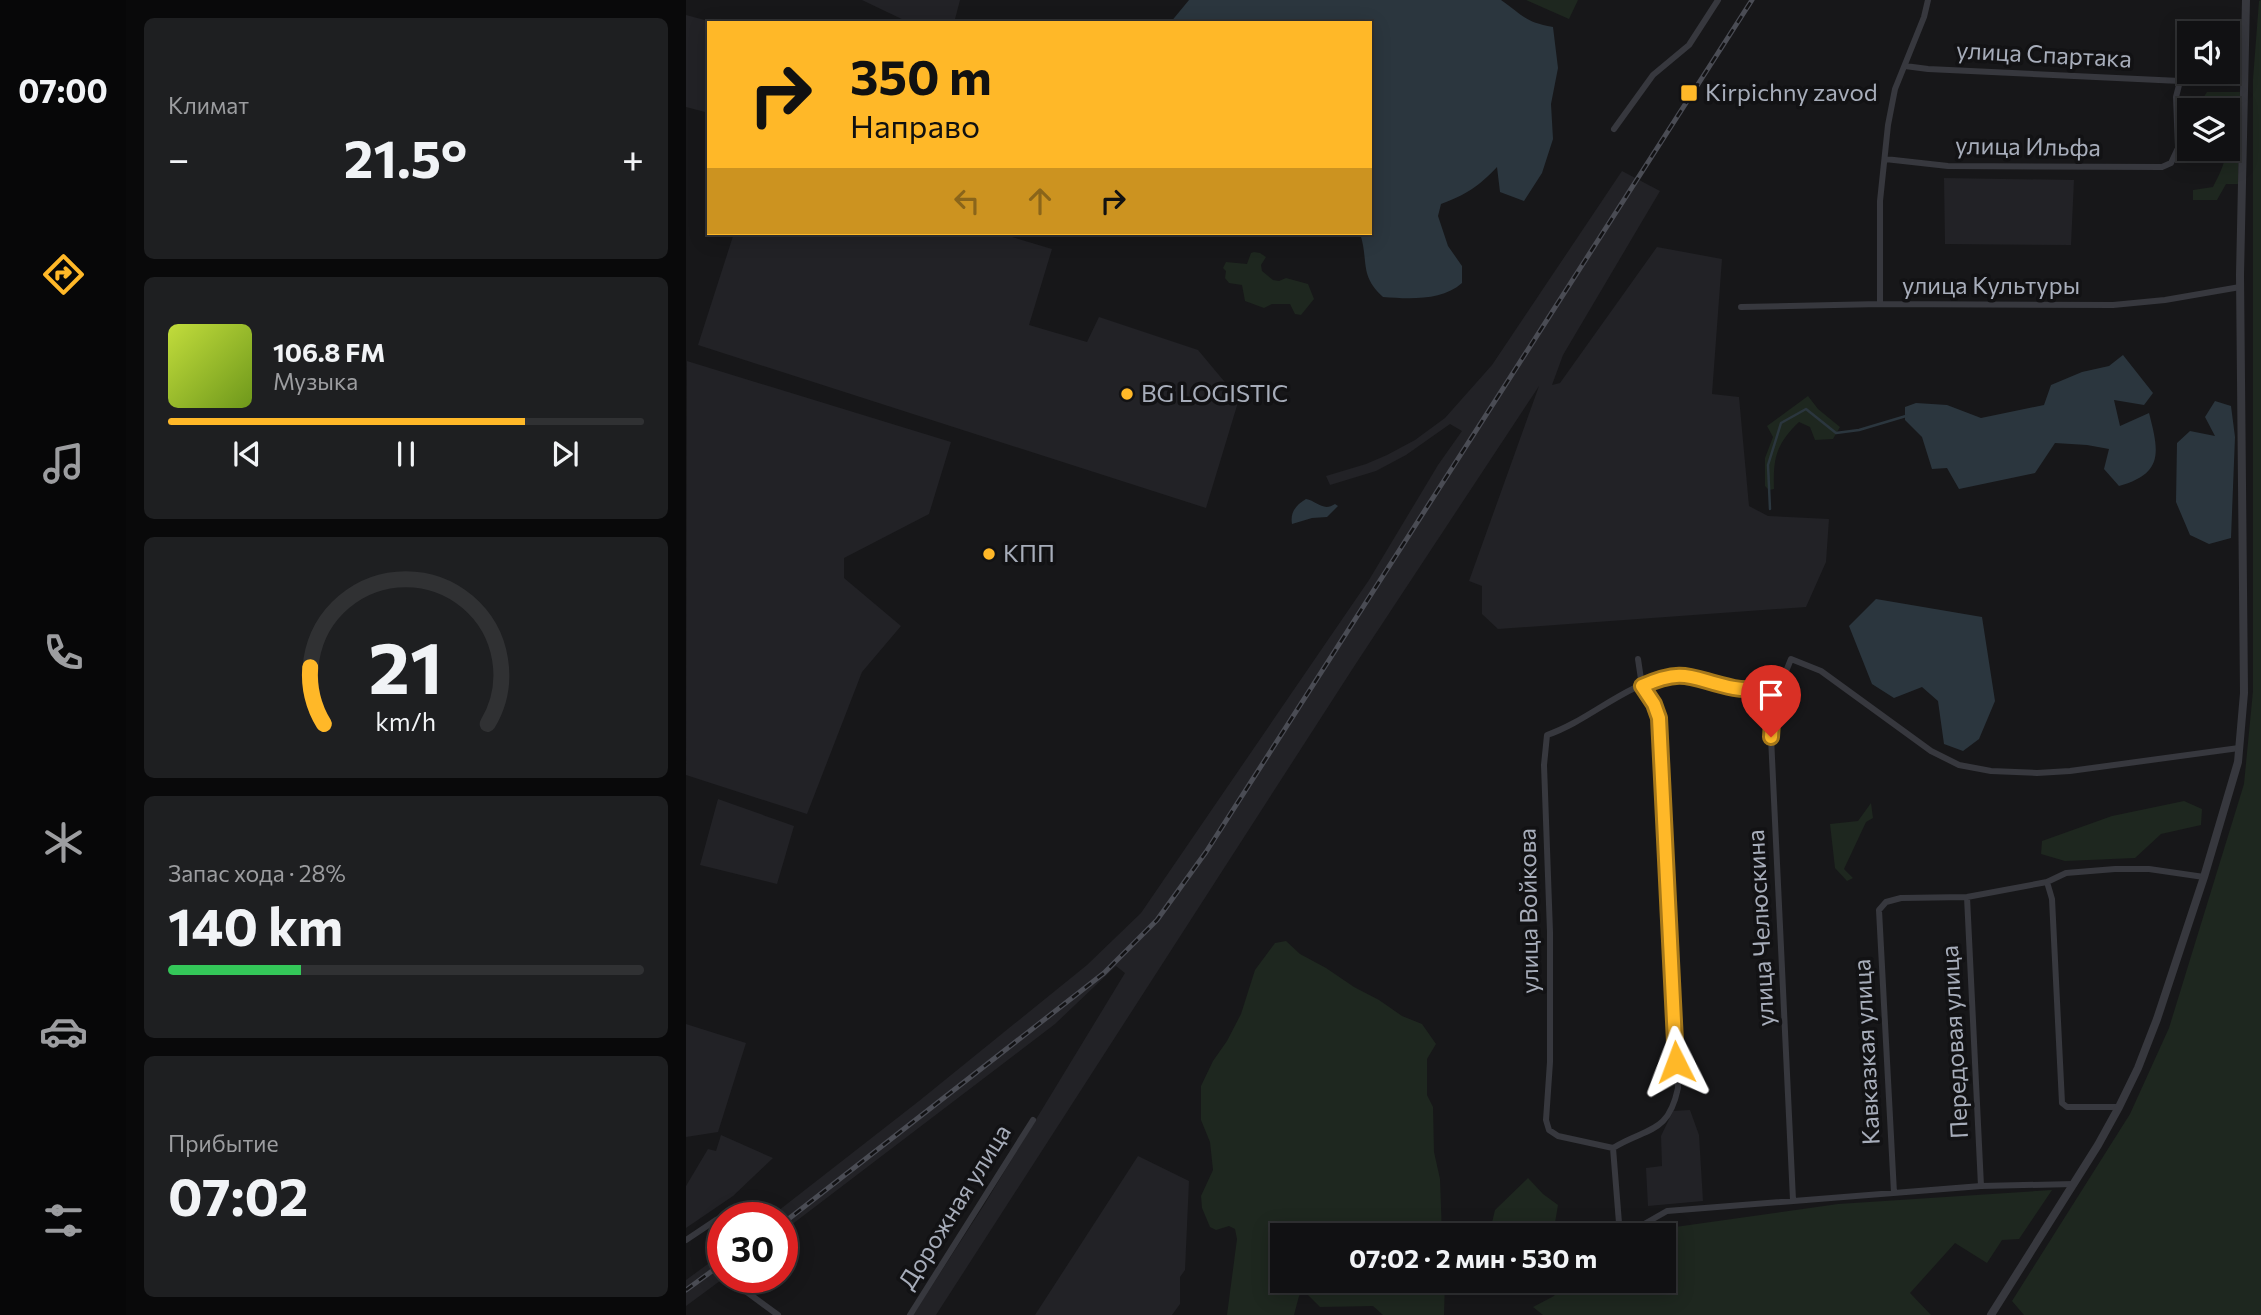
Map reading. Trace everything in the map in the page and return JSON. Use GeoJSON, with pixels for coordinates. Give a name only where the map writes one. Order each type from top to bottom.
{"type":"FeatureCollection","features":[{"type":"Feature","properties":{"kind":"street"},"geometry":{"type":"LineString","coordinates":[[1614,129],[1653,75],[1689,45],[1718,0]]}},
{"type":"Feature","properties":{"kind":"street"},"geometry":{"type":"LineString","coordinates":[[1880,304],[1881,201],[1888,125],[1895,89],[1924,17],[1928,0]]}},
{"type":"Feature","properties":{"kind":"street"},"geometry":{"type":"LineString","coordinates":[[1991,1315],[2074,1184],[2119,1107],[2138,1068],[2204,877],[2238,762],[2244,693],[2240,288],[2246,0]]}},
{"type":"Feature","properties":{"kind":"street","name":"улица Спартака"},"geometry":{"type":"LineString","coordinates":[[1905,66],[2177,81]]}},
{"type":"Feature","properties":{"kind":"street","name":"улица Спартака"},"geometry":{"type":"LineString","coordinates":[[2240,68],[2245,67]]}},
{"type":"Feature","properties":{"kind":"street","name":"улица Ильфа"},"geometry":{"type":"LineString","coordinates":[[1885,159],[1948,166],[2154,167],[2171,163],[2178,148],[2176,97],[2179,84]]}},
{"type":"Feature","properties":{"kind":"street","name":"улица Культуры"},"geometry":{"type":"LineString","coordinates":[[1741,307],[1880,304],[2113,305],[2240,288]]}},
{"type":"Feature","properties":{"kind":"street"},"geometry":{"type":"LineString","coordinates":[[1638,659],[1642,686],[1654,704],[1659,718],[1678,1088],[1674,1106],[1665,1121],[1647,1133],[1613,1148],[1619,1223],[1624,1230],[1632,1231],[1667,1211],[1981,1186],[2074,1184]]}},
{"type":"Feature","properties":{"kind":"street","name":"улица Челюскина"},"geometry":{"type":"LineString","coordinates":[[1793,1200],[1771,737],[1773,707],[1791,659],[1821,671],[1931,751],[1959,765],[1991,771],[2070,771],[2239,748]]}},
{"type":"Feature","properties":{"kind":"street"},"geometry":{"type":"LineString","coordinates":[[1642,686],[1658,679],[1685,675],[1735,688],[1779,687]]}},
{"type":"Feature","properties":{"kind":"street","name":"улица Войкова"},"geometry":{"type":"LineString","coordinates":[[1613,1148],[1558,1136],[1549,1130],[1546,1120],[1550,1062],[1550,932],[1544,765],[1547,735],[1576,723],[1602,705],[1642,686]]}},
{"type":"Feature","properties":{"kind":"street"},"geometry":{"type":"LineString","coordinates":[[1967,897],[2047,881],[2066,873],[2149,869],[2204,877]]}},
{"type":"Feature","properties":{"kind":"street"},"geometry":{"type":"LineString","coordinates":[[2047,881],[2052,899],[2062,1103],[2067,1107],[2119,1107]]}},
{"type":"Feature","properties":{"kind":"street","name":"Кавказкая улица"},"geometry":{"type":"LineString","coordinates":[[1894,1193],[1879,910],[1886,902],[1901,898],[1967,897]]}},
{"type":"Feature","properties":{"kind":"street","name":"Передовая улица"},"geometry":{"type":"LineString","coordinates":[[1967,897],[1981,1186]]}},
{"type":"Feature","properties":{"kind":"street","name":"Дорожная улица"},"geometry":{"type":"LineString","coordinates":[[910,1315],[1033,1120]]}},
{"type":"Feature","properties":{"kind":"street"},"geometry":{"type":"LineString","coordinates":[[686,1240],[707,1226]]}},
{"type":"Feature","properties":{"kind":"street"},"geometry":{"type":"LineString","coordinates":[[748,1293],[778,1315]]}},
{"type":"Feature","properties":{"kind":"shaded area"},"geometry":{"type":"Polygon","coordinates":[[[862,0],[960,0],[955,21],[906,21],[862,0]]]}},
{"type":"Feature","properties":{"kind":"shaded area"},"geometry":{"type":"Polygon","coordinates":[[[1189,0],[1501,0],[1530,20],[1553,27],[1558,68],[1551,104],[1553,139],[1542,173],[1524,201],[1500,192],[1497,167],[1472,189],[1441,204],[1438,216],[1448,246],[1462,266],[1462,283],[1435,296],[1383,297],[1375,289],[1368,275],[1361,235],[1372,235],[1372,21],[1172,21],[1189,0]]]}},
{"type":"Feature","properties":{"kind":"shaded area"},"geometry":{"type":"Polygon","coordinates":[[[1526,0],[1578,0],[1569,19],[1526,0]]]}},
{"type":"Feature","properties":{"kind":"shaded area"},"geometry":{"type":"Polygon","coordinates":[[[2261,0],[2261,1315],[2024,1315],[2012,1301],[2130,1114],[2169,1028],[2244,784],[2253,691],[2253,79],[2261,0]]]}},
{"type":"Feature","properties":{"kind":"shaded area"},"geometry":{"type":"Polygon","coordinates":[[[686,15],[708,21],[707,112],[686,107],[686,15]]]}},
{"type":"Feature","properties":{"kind":"shaded area"},"geometry":{"type":"Polygon","coordinates":[[[2207,92],[2240,92],[2240,98],[2203,98],[2207,92]]]}},
{"type":"Feature","properties":{"kind":"shaded area"},"geometry":{"type":"Polygon","coordinates":[[[2224,161],[2238,161],[2238,184],[2226,184],[2217,200],[2193,200],[2193,190],[2213,187],[2224,161]]]}},
{"type":"Feature","properties":{"kind":"shaded area"},"geometry":{"type":"Polygon","coordinates":[[[1622,171],[1660,191],[1563,355],[1552,385],[1560,383],[1657,247],[1722,259],[1712,394],[1739,397],[1749,506],[1768,516],[1829,519],[1826,562],[1806,607],[1498,629],[1482,614],[1482,586],[1469,581],[1539,386],[1355,665],[936,1315],[913,1315],[984,1205],[1125,973],[1116,966],[1055,1024],[798,1220],[798,1202],[790,1202],[1087,965],[1141,913],[1369,580],[1438,465],[1462,431],[1450,424],[1406,455],[1376,471],[1330,485],[1326,476],[1366,464],[1415,440],[1445,418],[1492,365],[1622,171]]]}},
{"type":"Feature","properties":{"kind":"shaded area"},"geometry":{"type":"Polygon","coordinates":[[[1944,178],[2074,180],[2071,245],[1945,244],[1944,178]]]}},
{"type":"Feature","properties":{"kind":"shaded area"},"geometry":{"type":"Polygon","coordinates":[[[733,235],[1006,235],[1052,249],[1029,325],[1087,342],[1099,317],[1198,350],[1239,399],[1206,508],[698,345],[733,235]]]}},
{"type":"Feature","properties":{"kind":"shaded area"},"geometry":{"type":"Polygon","coordinates":[[[1254,252],[1266,257],[1261,265],[1262,271],[1273,280],[1286,278],[1308,284],[1314,299],[1301,315],[1295,314],[1290,304],[1272,304],[1264,308],[1245,301],[1242,285],[1229,283],[1225,278],[1226,271],[1223,268],[1226,262],[1247,264],[1254,252]]]}},
{"type":"Feature","properties":{"kind":"shaded area"},"geometry":{"type":"Polygon","coordinates":[[[2123,355],[2153,393],[2144,405],[2114,400],[2120,426],[2149,413],[2156,450],[2155,459],[2144,475],[2119,486],[2104,469],[2109,449],[2055,443],[2035,473],[1959,489],[1947,468],[1932,469],[1922,437],[1905,420],[1905,407],[1916,403],[1947,405],[1981,418],[2044,405],[2051,385],[2082,372],[2109,366],[2123,355]]]}},
{"type":"Feature","properties":{"kind":"shaded area"},"geometry":{"type":"Polygon","coordinates":[[[687,361],[951,442],[929,514],[844,558],[844,578],[901,626],[862,672],[807,814],[686,775],[687,361]]]}},
{"type":"Feature","properties":{"kind":"shaded area"},"geometry":{"type":"Polygon","coordinates":[[[1808,396],[1818,409],[1840,427],[1833,439],[1815,440],[1810,427],[1799,422],[1781,445],[1775,460],[1774,489],[1769,490],[1765,486],[1765,458],[1773,437],[1767,426],[1808,396]]]}},
{"type":"Feature","properties":{"kind":"shaded area"},"geometry":{"type":"Polygon","coordinates":[[[2215,401],[2231,406],[2235,437],[2231,538],[2209,544],[2190,535],[2176,502],[2177,443],[2190,431],[2215,436],[2205,417],[2215,401]]]}},
{"type":"Feature","properties":{"kind":"shaded area"},"geometry":{"type":"Polygon","coordinates":[[[1306,499],[1327,507],[1335,504],[1338,506],[1327,517],[1292,524],[1294,509],[1306,499]]]}},
{"type":"Feature","properties":{"kind":"shaded area"},"geometry":{"type":"Polygon","coordinates":[[[1876,599],[1982,617],[1995,701],[1979,739],[1963,751],[1944,744],[1938,701],[1922,687],[1894,698],[1872,684],[1849,626],[1876,599]]]}},
{"type":"Feature","properties":{"kind":"shaded area"},"geometry":{"type":"Polygon","coordinates":[[[718,799],[794,826],[777,884],[700,865],[718,799]]]}},
{"type":"Feature","properties":{"kind":"shaded area"},"geometry":{"type":"Polygon","coordinates":[[[2184,801],[2202,809],[2201,825],[2161,834],[2135,858],[2065,861],[2041,854],[2042,841],[2112,816],[2184,801]]]}},
{"type":"Feature","properties":{"kind":"shaded area"},"geometry":{"type":"Polygon","coordinates":[[[1871,803],[1873,818],[1866,822],[1844,869],[1853,878],[1847,881],[1835,868],[1830,824],[1858,821],[1871,803]]]}},
{"type":"Feature","properties":{"kind":"shaded area"},"geometry":{"type":"Polygon","coordinates":[[[1286,941],[1300,954],[1354,987],[1402,1016],[1422,1024],[1436,1044],[1427,1059],[1427,1095],[1433,1107],[1434,1152],[1440,1179],[1442,1223],[1270,1223],[1270,1293],[1301,1293],[1294,1315],[1227,1315],[1237,1239],[1235,1229],[1229,1226],[1216,1230],[1210,1227],[1202,1208],[1201,1196],[1213,1170],[1210,1142],[1201,1120],[1201,1086],[1241,1014],[1255,970],[1275,943],[1286,941]]]}},
{"type":"Feature","properties":{"kind":"shaded area"},"geometry":{"type":"Polygon","coordinates":[[[686,1024],[746,1043],[718,1132],[686,1137],[686,1024]]]}},
{"type":"Feature","properties":{"kind":"shaded area"},"geometry":{"type":"Polygon","coordinates":[[[1690,1110],[1699,1135],[1703,1201],[1648,1206],[1646,1168],[1662,1166],[1661,1136],[1673,1111],[1690,1110]]]}},
{"type":"Feature","properties":{"kind":"shaded area"},"geometry":{"type":"Polygon","coordinates":[[[721,1135],[773,1158],[724,1202],[707,1202],[707,1214],[686,1228],[686,1186],[708,1149],[716,1151],[721,1135]]]}},
{"type":"Feature","properties":{"kind":"shaded area"},"geometry":{"type":"Polygon","coordinates":[[[1138,1156],[1189,1181],[1185,1270],[1180,1277],[1180,1304],[1172,1315],[1035,1315],[1138,1156]]]}},
{"type":"Feature","properties":{"kind":"shaded area"},"geometry":{"type":"Polygon","coordinates":[[[1528,1178],[1558,1205],[1555,1223],[1492,1223],[1495,1210],[1528,1178]]]}},
{"type":"Feature","properties":{"kind":"shaded area"},"geometry":{"type":"Polygon","coordinates":[[[2052,1190],[2019,1239],[2002,1240],[1987,1263],[1955,1243],[1910,1293],[1931,1315],[1543,1315],[1533,1307],[1556,1293],[1676,1293],[1676,1227],[1838,1204],[2052,1190]]]}},
{"type":"Feature","properties":{"kind":"shaded area"},"geometry":{"type":"Polygon","coordinates":[[[707,1265],[707,1291],[686,1306],[686,1280],[707,1265]]]}},
{"type":"Feature","properties":{"kind":"shaded area"},"geometry":{"type":"Polygon","coordinates":[[[1306,1293],[1445,1293],[1444,1315],[1383,1315],[1373,1306],[1320,1307],[1306,1293]]]}},
{"type":"Feature","properties":{"kind":"waterway"},"geometry":{"type":"LineString","coordinates":[[1770,509],[1768,465],[1781,423],[1806,409],[1836,433],[1859,430],[1906,416]]}},
{"type":"Feature","properties":{"kind":"railway"},"geometry":{"type":"LineString","coordinates":[[798,1212],[1104,973],[1157,920],[1206,852],[1752,0]]}},
{"type":"Feature","properties":{"kind":"railway"},"geometry":{"type":"LineString","coordinates":[[686,1290],[707,1275]]}},
{"type":"Feature","properties":{"kind":"place","name":"Kirpichny zavod"},"geometry":{"type":"Point","coordinates":[1689,93]}},
{"type":"Feature","properties":{"kind":"place","name":"BG LOGISTIC"},"geometry":{"type":"Point","coordinates":[1127,394]}},
{"type":"Feature","properties":{"kind":"place","name":"КПП"},"geometry":{"type":"Point","coordinates":[989,554]}},
{"type":"Feature","properties":{"kind":"route"},"geometry":{"type":"LineString","coordinates":[[1676,1062],[1659,718],[1654,704],[1642,686],[1658,679],[1685,675],[1735,688],[1779,687],[1773,707],[1771,737]]}}]}
